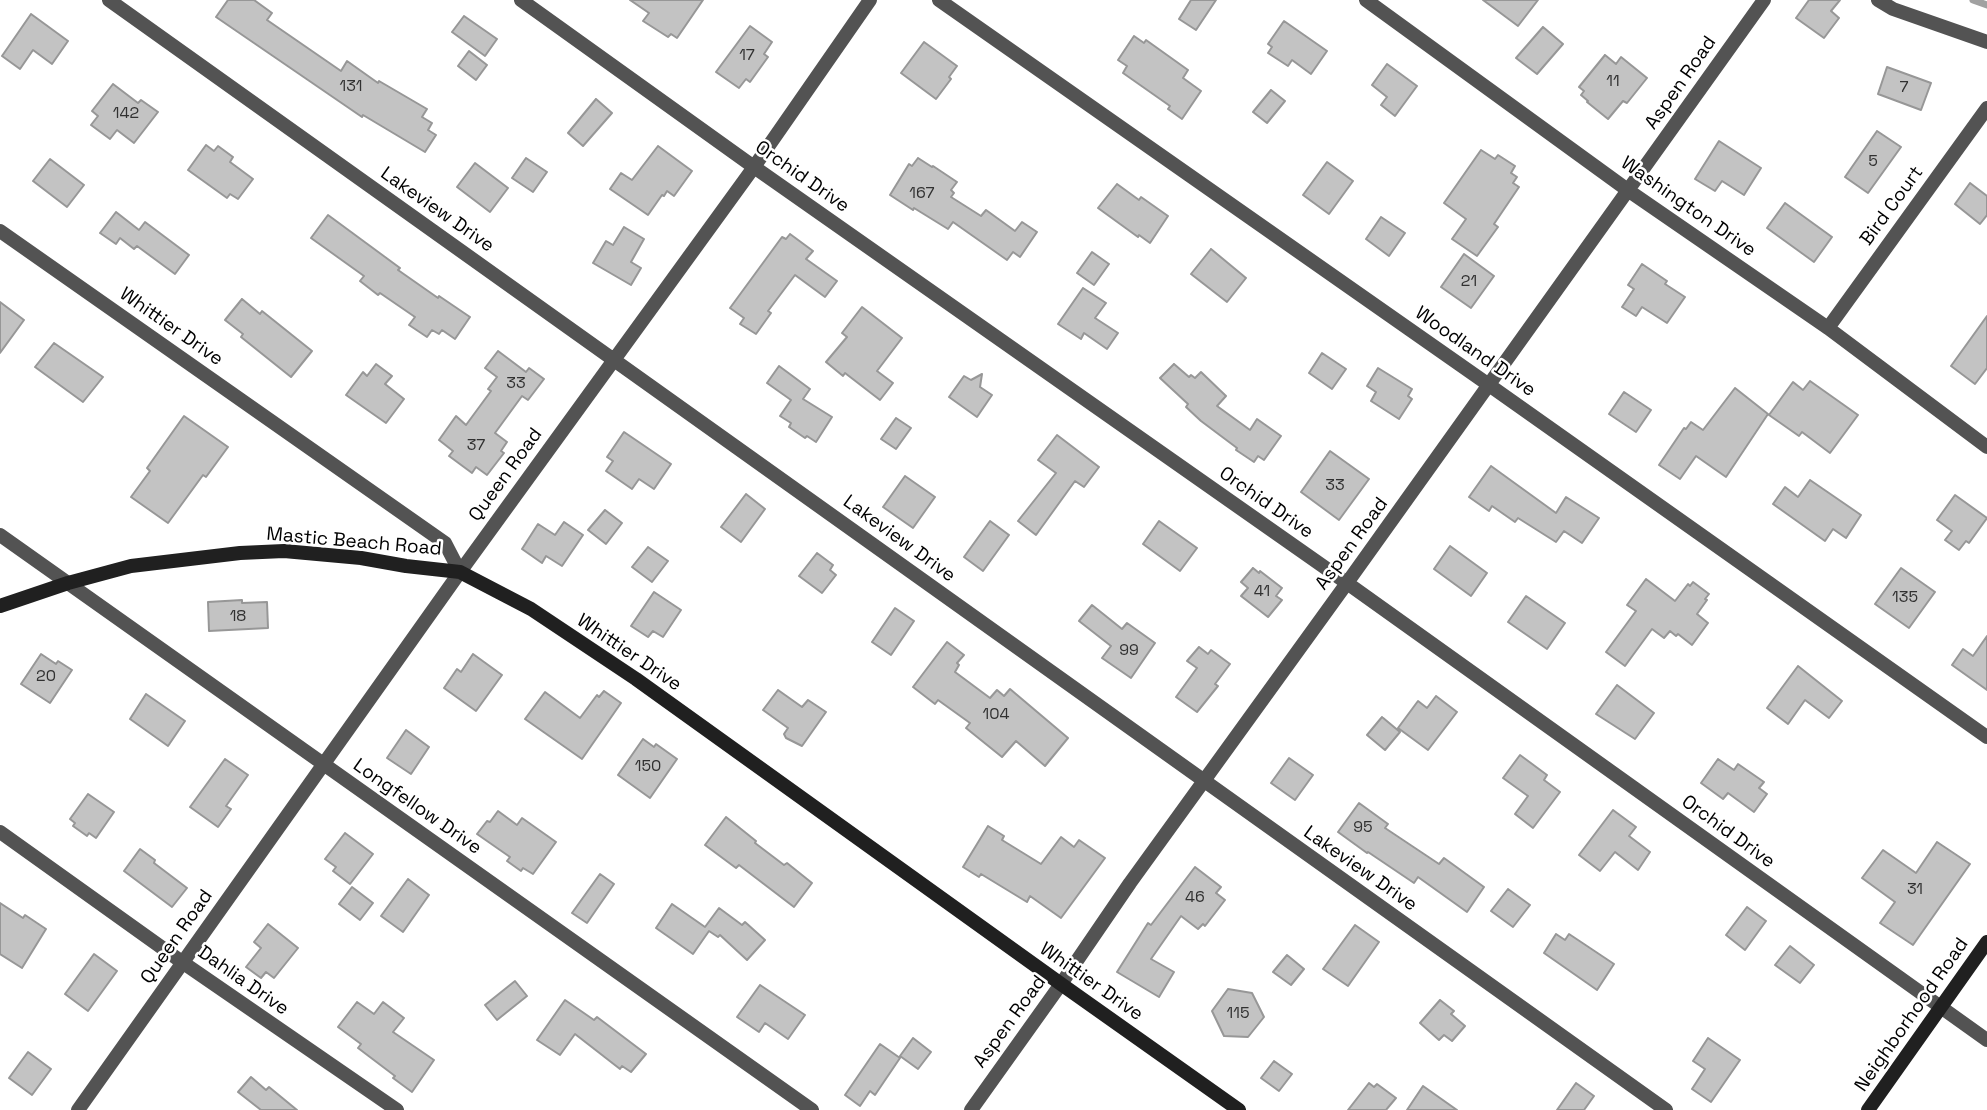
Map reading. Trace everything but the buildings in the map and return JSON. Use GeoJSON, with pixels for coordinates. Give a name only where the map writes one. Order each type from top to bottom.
{"type":"FeatureCollection","features":[{"type":"Feature","properties":{"kind":"street","name":"Lakeview Drive"},"geometry":{"type":"LineString","coordinates":[[109,0],[1666,1110]]}},
{"type":"Feature","properties":{"kind":"street","name":"Orchid Drive"},"geometry":{"type":"LineString","coordinates":[[521,0],[1347,583],[1987,1040]]}},
{"type":"Feature","properties":{"kind":"street","name":"Queen Road"},"geometry":{"type":"LineString","coordinates":[[78,1110],[460,572],[754,167],[870,0]]}},
{"type":"Feature","properties":{"kind":"street","name":"Woodland Drive"},"geometry":{"type":"LineString","coordinates":[[939,0],[1987,737]]}},
{"type":"Feature","properties":{"kind":"street","name":"Washington Drive"},"geometry":{"type":"LineString","coordinates":[[1366,0],[1629,191],[1828,328],[1987,447]]}},
{"type":"Feature","properties":{"kind":"street","name":"Aspen Road"},"geometry":{"type":"LineString","coordinates":[[971,1110],[1130,883],[1764,0]]}},
{"type":"Feature","properties":{"kind":"street"},"geometry":{"type":"LineString","coordinates":[[1878,0],[1893,9],[1987,42]]}},
{"type":"Feature","properties":{"kind":"street","name":"Bird Court"},"geometry":{"type":"LineString","coordinates":[[1828,328],[1987,108]]}},
{"type":"Feature","properties":{"kind":"street","name":"Whittier Drive"},"geometry":{"type":"LineString","coordinates":[[0,231],[445,542],[460,572],[531,609],[636,680],[1239,1110]]}},
{"type":"Feature","properties":{"kind":"street","name":"Longfellow Drive"},"geometry":{"type":"LineString","coordinates":[[0,535],[812,1110]]}},
{"type":"Feature","properties":{"kind":"street","name":"Mastic Beach Road"},"geometry":{"type":"LineString","coordinates":[[0,606],[68,583],[131,566],[240,553],[284,551],[361,558],[460,572]]}},
{"type":"Feature","properties":{"kind":"street","name":"Dahlia Drive"},"geometry":{"type":"LineString","coordinates":[[0,832],[397,1110]]}},
{"type":"Feature","properties":{"kind":"street","name":"Neighborhood Road"},"geometry":{"type":"LineString","coordinates":[[1868,1110],[1987,942]]}},
{"type":"Feature","properties":{"kind":"waterway"},"geometry":{"type":"LineString","coordinates":[[1973,0],[1987,5]]}}]}
